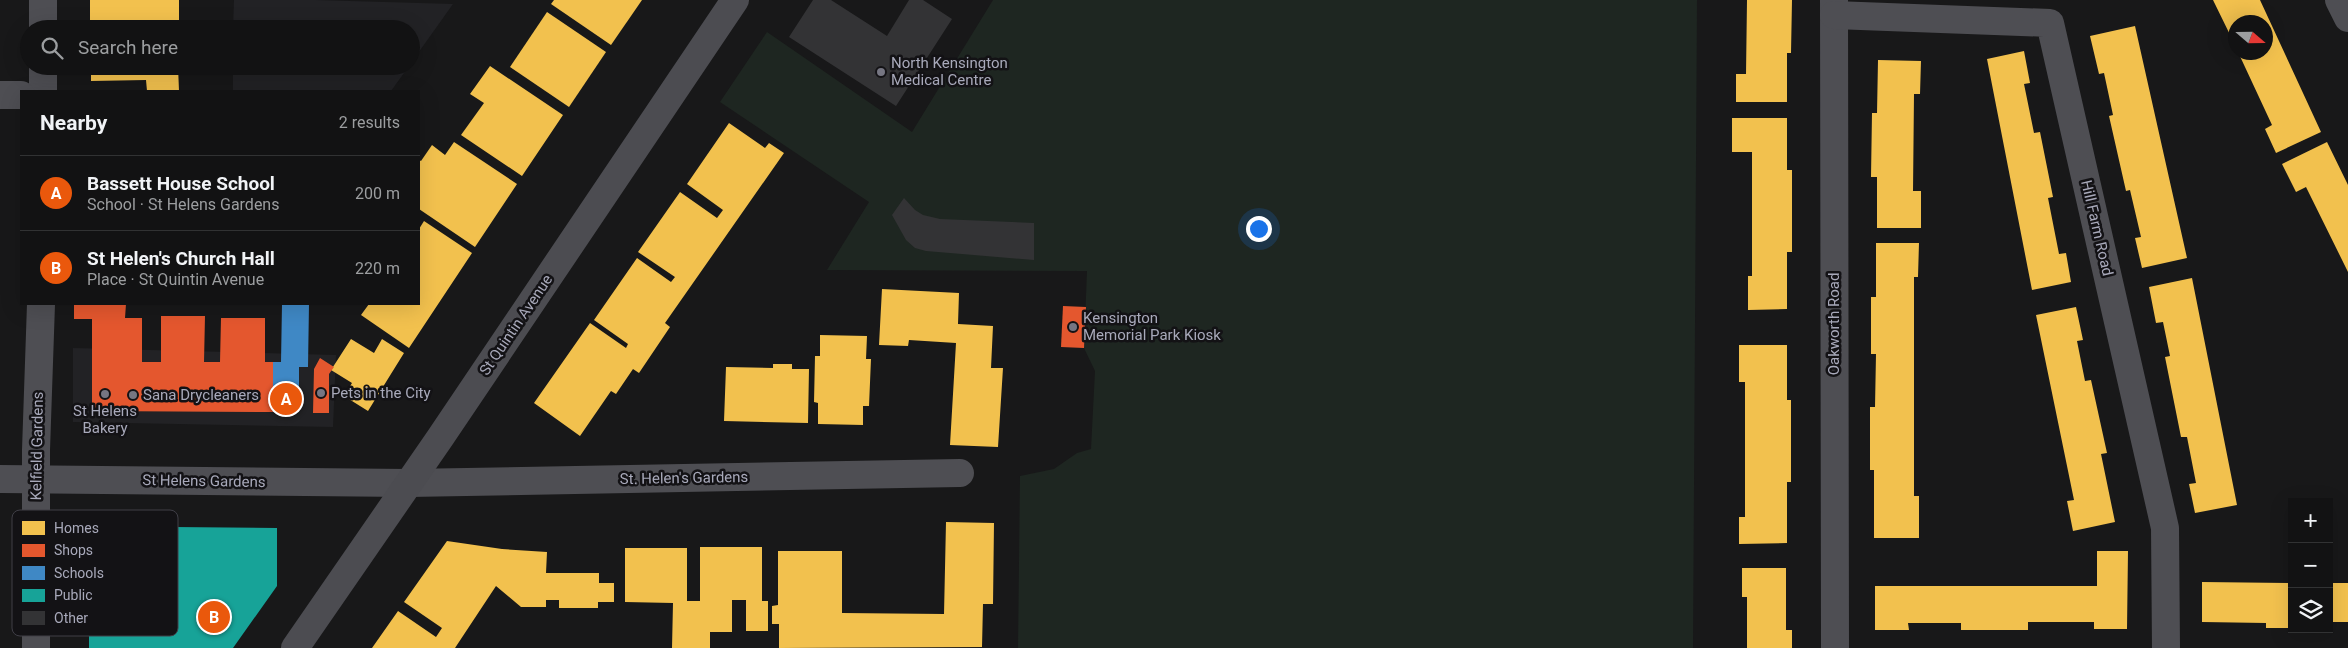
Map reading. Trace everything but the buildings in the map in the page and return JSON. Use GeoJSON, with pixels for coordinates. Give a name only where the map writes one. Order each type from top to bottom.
{"type":"FeatureCollection","features":[{"type":"Feature","properties":{"kind":"main road","name":"St Quintin Avenue"},"geometry":{"type":"LineString","coordinates":[[295,648],[735,0]]}},
{"type":"Feature","properties":{"kind":"street"},"geometry":{"type":"LineString","coordinates":[[43,0],[43,20]]}},
{"type":"Feature","properties":{"kind":"street"},"geometry":{"type":"LineString","coordinates":[[2339,0],[2348,18]]}},
{"type":"Feature","properties":{"kind":"street","name":"Oakworth Road"},"geometry":{"type":"LineString","coordinates":[[1834,7],[1836,648]]}},
{"type":"Feature","properties":{"kind":"street","name":"Hill Farm Road"},"geometry":{"type":"LineString","coordinates":[[1834,7],[2050,23],[2165,528],[2166,648]]}},
{"type":"Feature","properties":{"kind":"street"},"geometry":{"type":"LineString","coordinates":[[43,75],[43,90]]}},
{"type":"Feature","properties":{"kind":"street"},"geometry":{"type":"LineString","coordinates":[[0,95],[20,95]]}},
{"type":"Feature","properties":{"kind":"street","name":"Kelfield Gardens"},"geometry":{"type":"LineString","coordinates":[[36,510],[41,305]]}},
{"type":"Feature","properties":{"kind":"street","name":"St. Helen's Gardens"},"geometry":{"type":"LineString","coordinates":[[408,483],[960,473]]}},
{"type":"Feature","properties":{"kind":"street","name":"St Helens Gardens"},"geometry":{"type":"LineString","coordinates":[[0,479],[408,483]]}},
{"type":"Feature","properties":{"kind":"shaded area"},"geometry":{"type":"Polygon","coordinates":[[[234,0],[453,4],[420,50],[420,20],[233,20],[234,0]]]}},
{"type":"Feature","properties":{"kind":"shaded area"},"geometry":{"type":"Polygon","coordinates":[[[993,0],[1697,0],[1693,648],[1018,648],[1020,476],[1054,469],[1077,453],[1091,449],[1095,371],[1084,348],[1087,271],[827,270],[869,202],[720,102],[767,32],[912,132],[993,0]]]}},
{"type":"Feature","properties":{"kind":"shaded area"},"geometry":{"type":"Polygon","coordinates":[[[233,75],[403,75],[392,90],[233,90],[233,75]]]}},
{"type":"Feature","properties":{"kind":"shaded area"},"geometry":{"type":"Polygon","coordinates":[[[73,348],[336,355],[333,427],[73,422],[73,348]]]}},
{"type":"Feature","properties":{"kind":"place","name":"North Kensington Medical Centre"},"geometry":{"type":"Point","coordinates":[881,72]}},
{"type":"Feature","properties":{"kind":"place","name":"Kensington Memorial Park Kiosk"},"geometry":{"type":"Point","coordinates":[1073,327]}},
{"type":"Feature","properties":{"kind":"place","name":"Pets in the City"},"geometry":{"type":"Point","coordinates":[321,393]}},
{"type":"Feature","properties":{"kind":"place","name":"St Helens Bakery"},"geometry":{"type":"Point","coordinates":[105,394]}},
{"type":"Feature","properties":{"kind":"place","name":"Sana Drycleaners"},"geometry":{"type":"Point","coordinates":[133,395]}},
{"type":"Feature","properties":{"kind":"place","name":"Bassett House School"},"geometry":{"type":"Point","coordinates":[286,399]}},
{"type":"Feature","properties":{"kind":"place","name":"St Helen's Church Hall"},"geometry":{"type":"Point","coordinates":[214,617]}}]}
